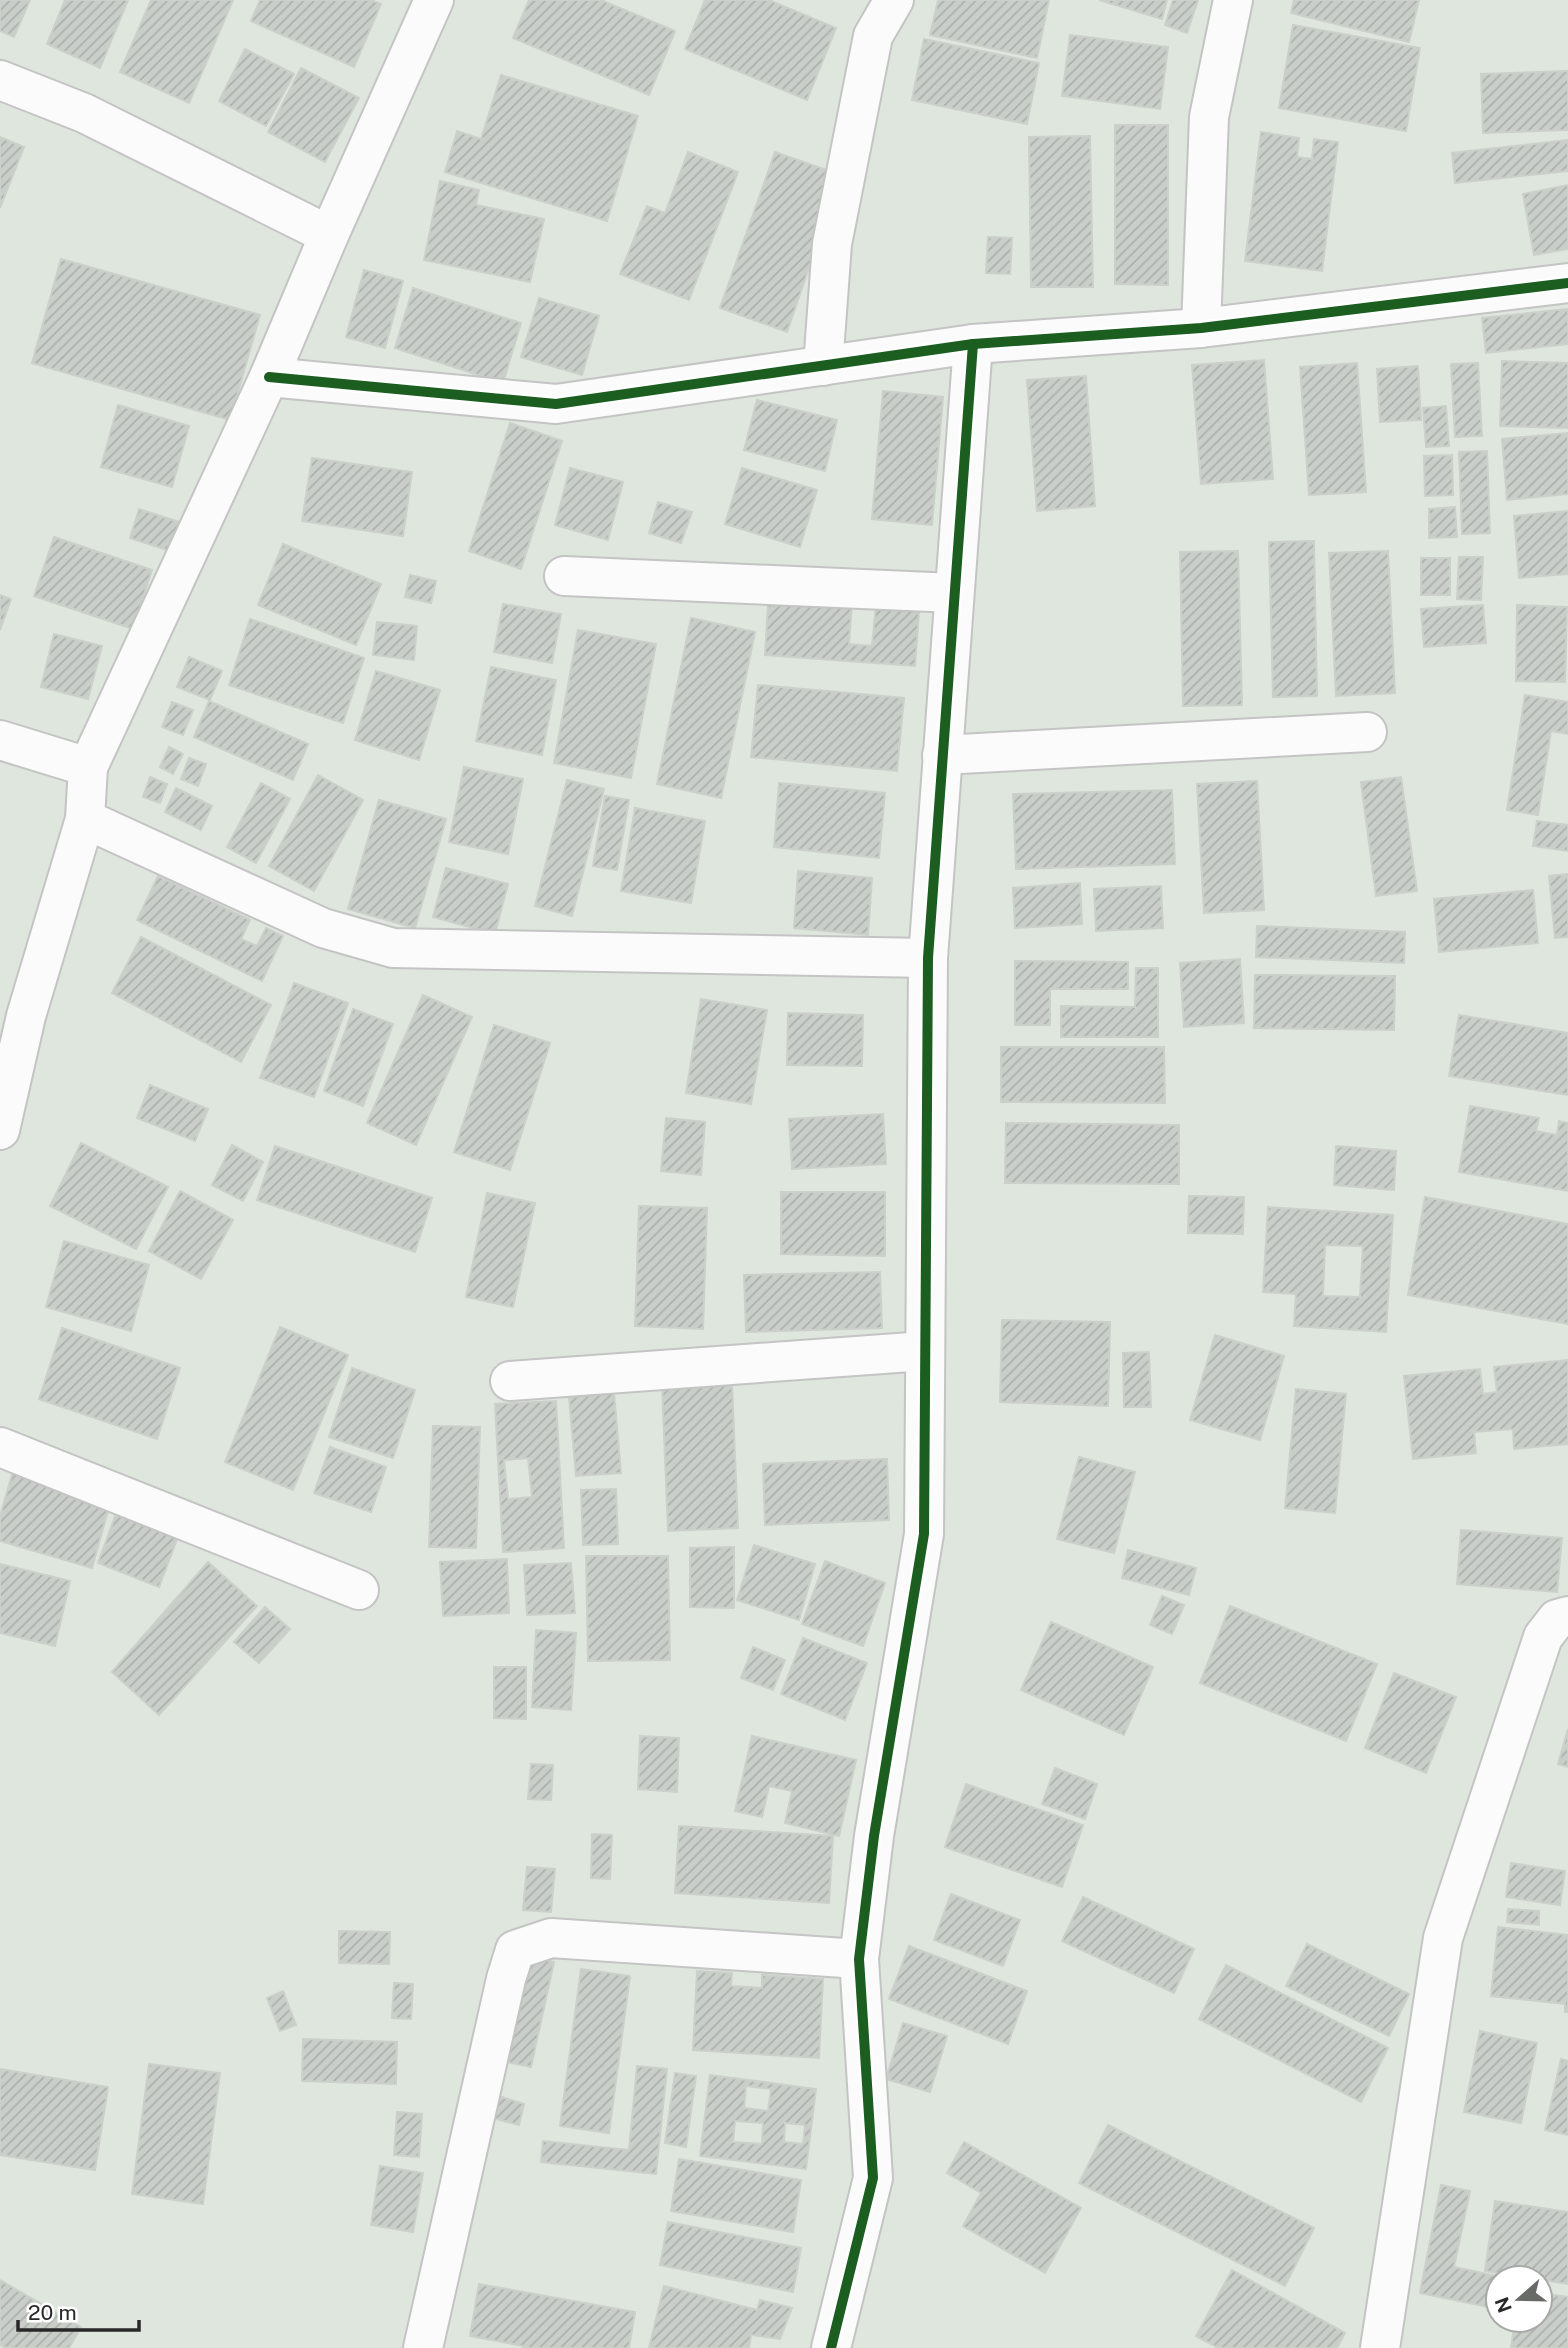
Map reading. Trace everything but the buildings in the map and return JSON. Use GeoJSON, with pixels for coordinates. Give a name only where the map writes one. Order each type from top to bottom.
{"type":"FeatureCollection","features":[{"type":"Feature","properties":{"kind":"street"},"geometry":{"type":"LineString","coordinates":[[0,1130],[26,1016],[85,818],[88,767],[270,377],[329,234],[434,0]]}},
{"type":"Feature","properties":{"kind":"street"},"geometry":{"type":"LineString","coordinates":[[823,366],[832,244],[842,192],[873,36],[894,0]]}},
{"type":"Feature","properties":{"kind":"street"},"geometry":{"type":"LineString","coordinates":[[1201,328],[1209,117],[1233,0]]}},
{"type":"Feature","properties":{"kind":"street"},"geometry":{"type":"LineString","coordinates":[[0,80],[84,113],[329,234]]}},
{"type":"Feature","properties":{"kind":"street"},"geometry":{"type":"LineString","coordinates":[[270,377],[556,404],[973,344],[1201,328],[1568,283]]}},
{"type":"Feature","properties":{"kind":"street"},"geometry":{"type":"LineString","coordinates":[[831,2348],[873,2178],[859,1959],[874,1836],[924,1534],[928,958],[973,344]]}},
{"type":"Feature","properties":{"kind":"street"},"geometry":{"type":"LineString","coordinates":[[564,576],[954,593]]}},
{"type":"Feature","properties":{"kind":"street"},"geometry":{"type":"LineString","coordinates":[[942,755],[1367,732]]}},
{"type":"Feature","properties":{"kind":"street"},"geometry":{"type":"LineString","coordinates":[[0,740],[88,767]]}},
{"type":"Feature","properties":{"kind":"street"},"geometry":{"type":"LineString","coordinates":[[85,818],[323,928],[393,948],[928,958]]}},
{"type":"Feature","properties":{"kind":"street"},"geometry":{"type":"LineString","coordinates":[[510,1381],[925,1351]]}},
{"type":"Feature","properties":{"kind":"street"},"geometry":{"type":"LineString","coordinates":[[0,1447],[359,1590]]}},
{"type":"Feature","properties":{"kind":"street"},"geometry":{"type":"LineString","coordinates":[[1380,2348],[1443,1938],[1543,1637],[1557,1619],[1568,1616]]}},
{"type":"Feature","properties":{"kind":"street"},"geometry":{"type":"LineString","coordinates":[[423,2348],[506,1979],[515,1950],[551,1938],[859,1959]]}},
{"type":"Feature","properties":{"kind":"cycle path"},"geometry":{"type":"LineString","coordinates":[[269,377],[556,404],[973,344],[1201,328],[1568,283]]}},
{"type":"Feature","properties":{"kind":"cycle path"},"geometry":{"type":"LineString","coordinates":[[831,2348],[873,2178],[859,1959],[874,1836],[924,1534],[928,958],[973,344]]}}]}
